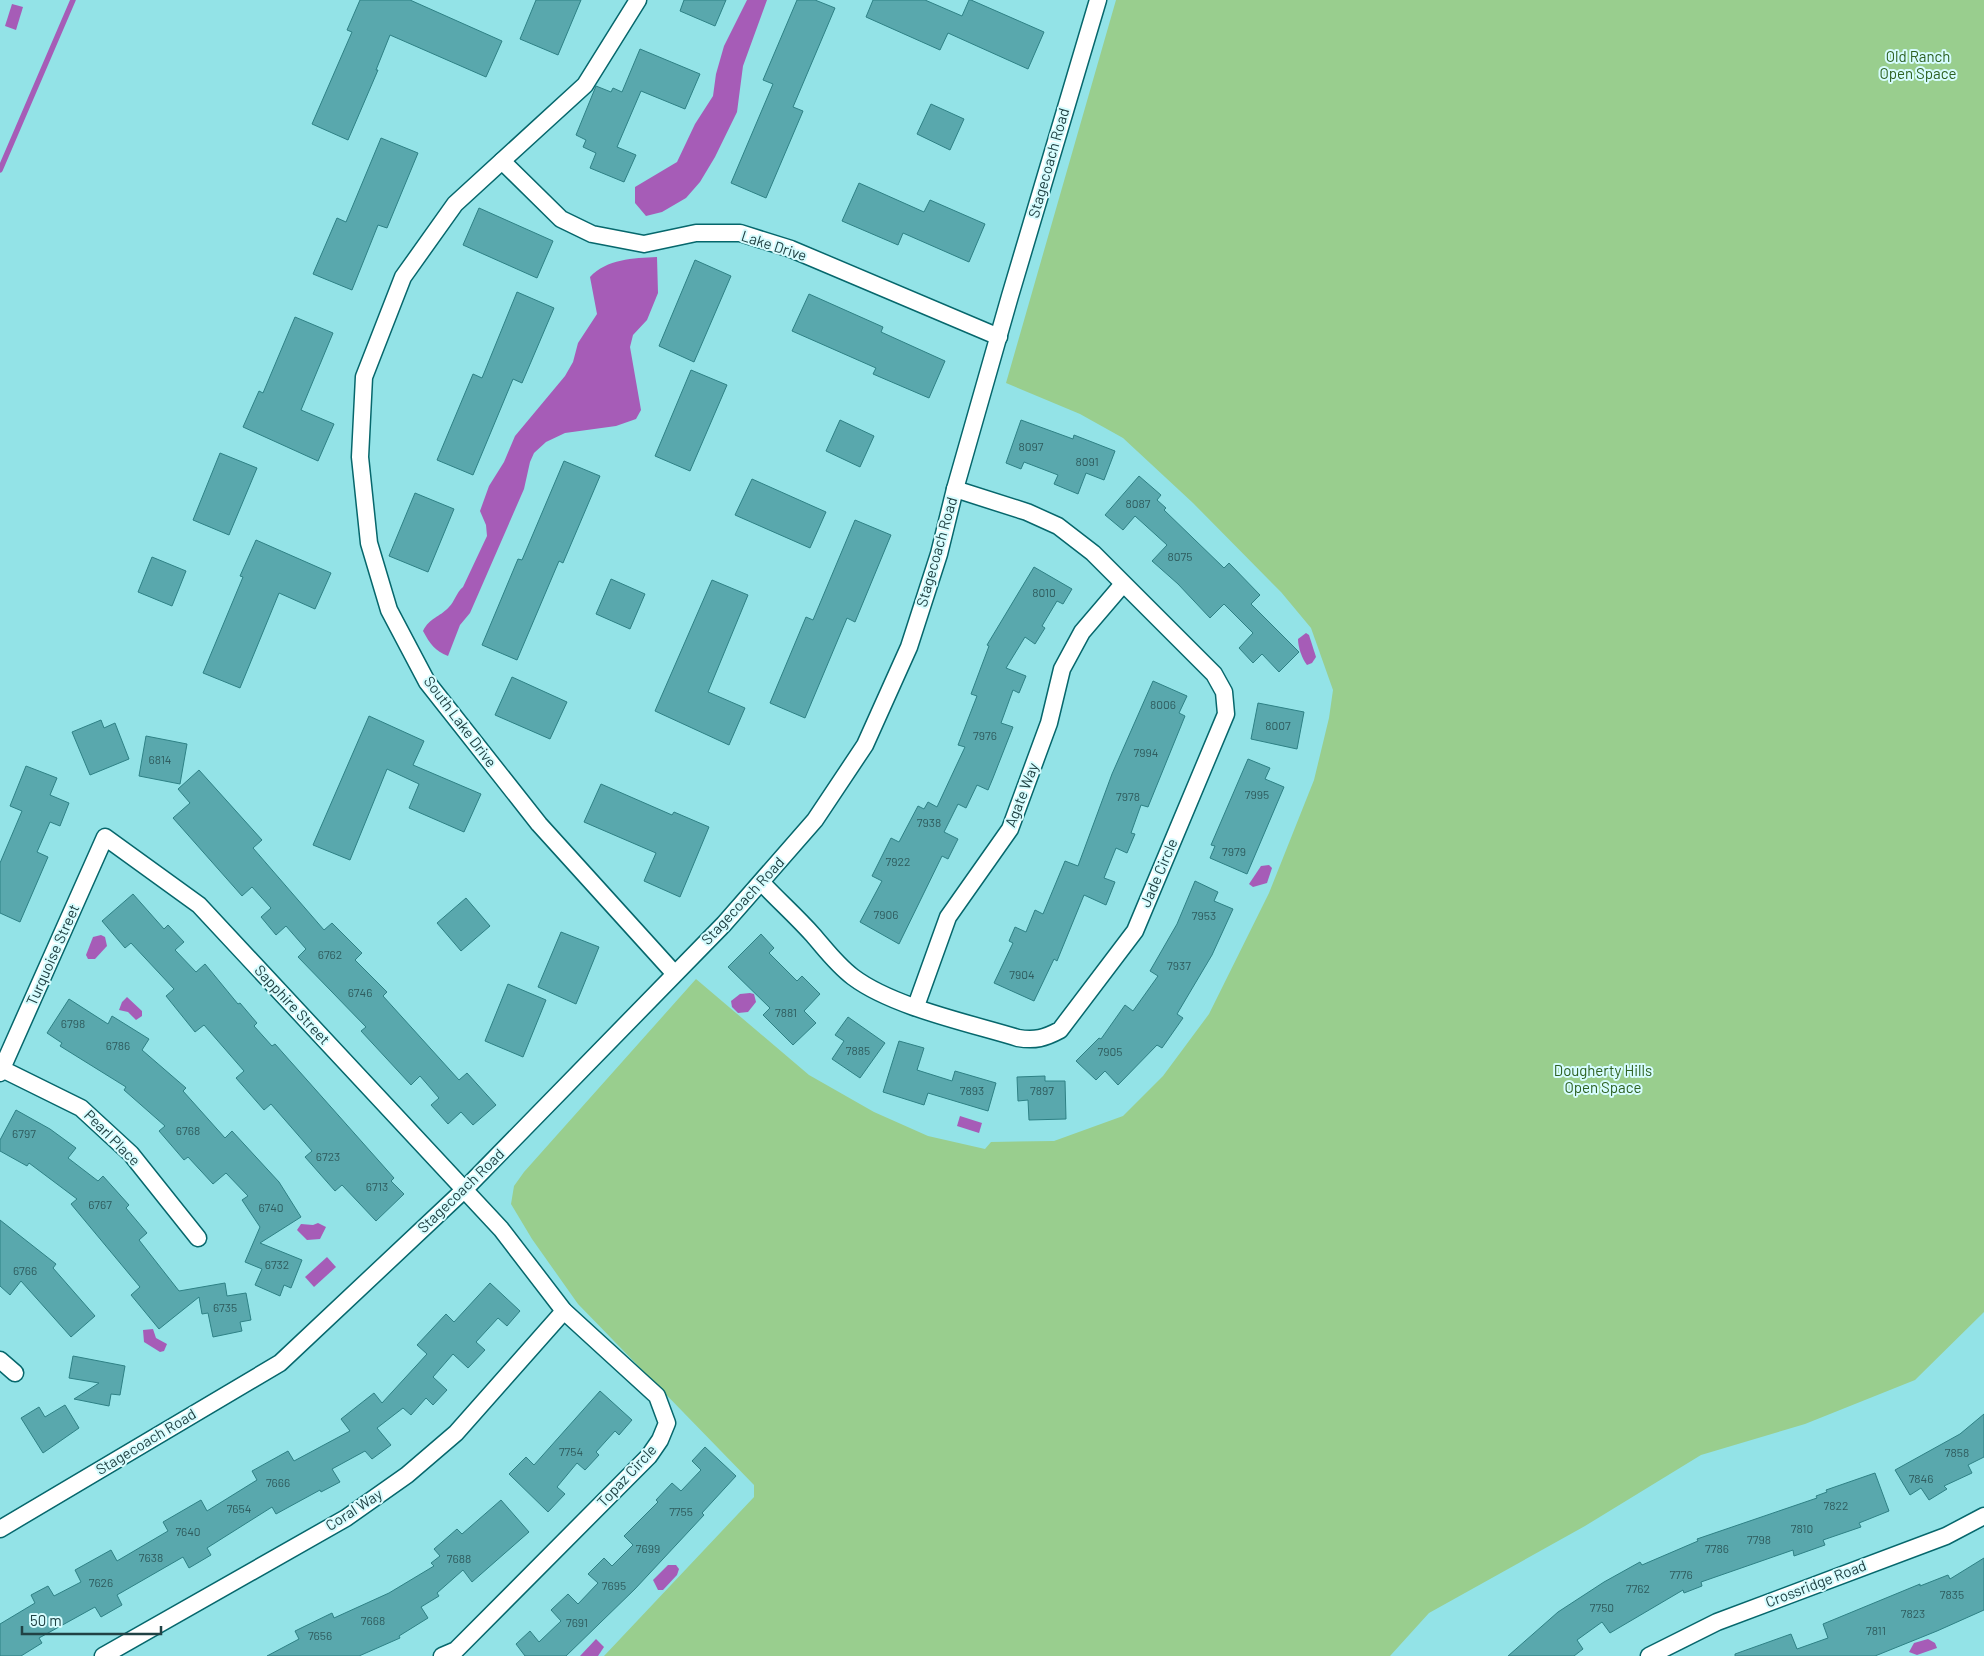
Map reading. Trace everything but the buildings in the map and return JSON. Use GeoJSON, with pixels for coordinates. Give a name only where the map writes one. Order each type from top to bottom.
{"type":"FeatureCollection","features":[{"type":"Feature","properties":{"kind":"street","name":"South Lake Drive"},"geometry":{"type":"LineString","coordinates":[[638,0],[585,85],[455,204],[404,277],[364,377],[360,457],[369,543],[389,610],[427,682],[539,824],[674,973]]}},
{"type":"Feature","properties":{"kind":"street","name":"Stagecoach Road"},"geometry":{"type":"LineString","coordinates":[[0,1529],[280,1363],[464,1190],[762,883],[815,820],[865,745],[908,647],[939,554],[955,489],[1098,0]]}},
{"type":"Feature","properties":{"kind":"street","name":"Lake Drive"},"geometry":{"type":"LineString","coordinates":[[502,161],[561,219],[592,234],[644,244],[696,233],[740,233],[791,249],[999,337]]}},
{"type":"Feature","properties":{"kind":"street","name":"Jade Circle"},"geometry":{"type":"LineString","coordinates":[[762,883],[812,934],[833,959],[853,977],[878,992],[1018,1038],[1034,1040],[1046,1038],[1060,1030],[1071,1018],[1135,931],[1226,714],[1224,692],[1214,674],[1093,553],[1058,526],[1027,512],[955,489]]}},
{"type":"Feature","properties":{"kind":"street","name":"Agate Way"},"geometry":{"type":"LineString","coordinates":[[916,1006],[948,917],[1010,829],[1049,723],[1062,669],[1082,632],[1123,584]]}},
{"type":"Feature","properties":{"kind":"street","name":"Turquoise Street"},"geometry":{"type":"LineString","coordinates":[[1,1071],[105,837]]}},
{"type":"Feature","properties":{"kind":"street","name":"Sapphire Street"},"geometry":{"type":"LineString","coordinates":[[105,837],[200,905],[464,1190]]}},
{"type":"Feature","properties":{"kind":"street","name":"Pearl Place"},"geometry":{"type":"LineString","coordinates":[[1,1071],[81,1108],[130,1154],[198,1238]]}},
{"type":"Feature","properties":{"kind":"street","name":"Topaz Circle"},"geometry":{"type":"LineString","coordinates":[[442,1656],[456,1650],[649,1456],[660,1440],[666,1423],[657,1396],[564,1311],[501,1229],[464,1190]]}},
{"type":"Feature","properties":{"kind":"street","name":"Coral Way"},"geometry":{"type":"LineString","coordinates":[[102,1656],[346,1518],[407,1475],[456,1433],[564,1311]]}},
{"type":"Feature","properties":{"kind":"street"},"geometry":{"type":"LineString","coordinates":[[0,1360],[15,1373]]}},
{"type":"Feature","properties":{"kind":"street","name":"Crossridge Road"},"geometry":{"type":"LineString","coordinates":[[1650,1656],[1717,1622],[1946,1536],[1984,1516]]}},
{"type":"Feature","properties":{"kind":"green space","name":"Dougherty Hills Open Space"},"geometry":{"type":"Polygon","coordinates":[[[1116,0],[1984,0],[1984,1312],[1915,1380],[1805,1424],[1701,1455],[1585,1526],[1429,1613],[1390,1656],[604,1656],[754,1497],[754,1485],[578,1304],[532,1239],[511,1204],[514,1186],[524,1172],[696,979],[809,1075],[874,1112],[928,1136],[985,1149],[991,1142],[1054,1141],[1123,1116],[1163,1076],[1209,1014],[1269,893],[1314,780],[1329,718],[1333,690],[1311,628],[1281,592],[1193,503],[1123,438],[1080,414],[1006,383],[1116,0]]]}},
{"type":"Feature","properties":{"kind":"shaded area"},"geometry":{"type":"Polygon","coordinates":[[[747,0],[767,0],[743,66],[737,112],[715,157],[700,182],[686,198],[662,212],[646,216],[635,203],[635,187],[677,162],[695,124],[713,96],[716,74],[724,46],[747,0]]]}},
{"type":"Feature","properties":{"kind":"shaded area"},"geometry":{"type":"Polygon","coordinates":[[[12,4],[23,7],[16,30],[5,26],[12,4]]]}},
{"type":"Feature","properties":{"kind":"shaded area"},"geometry":{"type":"Polygon","coordinates":[[[657,257],[658,293],[647,320],[633,335],[630,347],[641,410],[636,419],[616,426],[565,433],[546,442],[534,453],[524,489],[470,613],[460,625],[448,656],[443,654],[433,646],[423,631],[432,620],[449,607],[463,587],[487,536],[486,525],[480,511],[489,486],[504,462],[515,436],[565,376],[573,362],[578,343],[597,314],[590,277],[604,266],[612,263],[630,259],[657,257]]]}},
{"type":"Feature","properties":{"kind":"shaded area"},"geometry":{"type":"Polygon","coordinates":[[[1306,633],[1309,635],[1316,657],[1312,663],[1307,665],[1303,660],[1298,639],[1306,633]]]}},
{"type":"Feature","properties":{"kind":"shaded area"},"geometry":{"type":"Polygon","coordinates":[[[1269,865],[1272,868],[1267,883],[1253,887],[1249,884],[1261,866],[1269,865]]]}},
{"type":"Feature","properties":{"kind":"shaded area"},"geometry":{"type":"Polygon","coordinates":[[[101,935],[105,937],[107,946],[95,959],[88,959],[86,955],[93,937],[101,935]]]}},
{"type":"Feature","properties":{"kind":"shaded area"},"geometry":{"type":"Polygon","coordinates":[[[740,994],[754,994],[756,1002],[748,1012],[738,1013],[732,1007],[731,1001],[740,994]]]}},
{"type":"Feature","properties":{"kind":"shaded area"},"geometry":{"type":"Polygon","coordinates":[[[127,997],[142,1011],[142,1016],[136,1020],[128,1012],[119,1010],[122,1002],[127,997]]]}},
{"type":"Feature","properties":{"kind":"shaded area"},"geometry":{"type":"Polygon","coordinates":[[[960,1116],[982,1123],[979,1133],[957,1126],[960,1116]]]}},
{"type":"Feature","properties":{"kind":"shaded area"},"geometry":{"type":"Polygon","coordinates":[[[318,1223],[326,1227],[320,1239],[307,1240],[297,1230],[301,1224],[313,1225],[318,1223]]]}},
{"type":"Feature","properties":{"kind":"shaded area"},"geometry":{"type":"Polygon","coordinates":[[[327,1257],[336,1267],[314,1287],[305,1277],[327,1257]]]}},
{"type":"Feature","properties":{"kind":"shaded area"},"geometry":{"type":"Polygon","coordinates":[[[153,1329],[156,1338],[167,1344],[164,1351],[160,1352],[144,1342],[143,1330],[153,1329]]]}},
{"type":"Feature","properties":{"kind":"shaded area"},"geometry":{"type":"Polygon","coordinates":[[[668,1565],[676,1565],[679,1569],[677,1575],[663,1590],[658,1590],[653,1580],[668,1565]]]}},
{"type":"Feature","properties":{"kind":"shaded area"},"geometry":{"type":"Polygon","coordinates":[[[596,1639],[604,1647],[598,1656],[580,1656],[596,1639]]]}},
{"type":"Feature","properties":{"kind":"shaded area"},"geometry":{"type":"Polygon","coordinates":[[[1928,1639],[1935,1643],[1937,1648],[1917,1655],[1909,1652],[1914,1643],[1928,1639]]]}},
{"type":"Feature","properties":{"kind":"waterway"},"geometry":{"type":"LineString","coordinates":[[0,170],[73,0]]}},
{"type":"Feature","properties":{"kind":"park label","name":"Old Ranch Open Space"},"geometry":{"type":"Point","coordinates":[1918,66]}}]}
